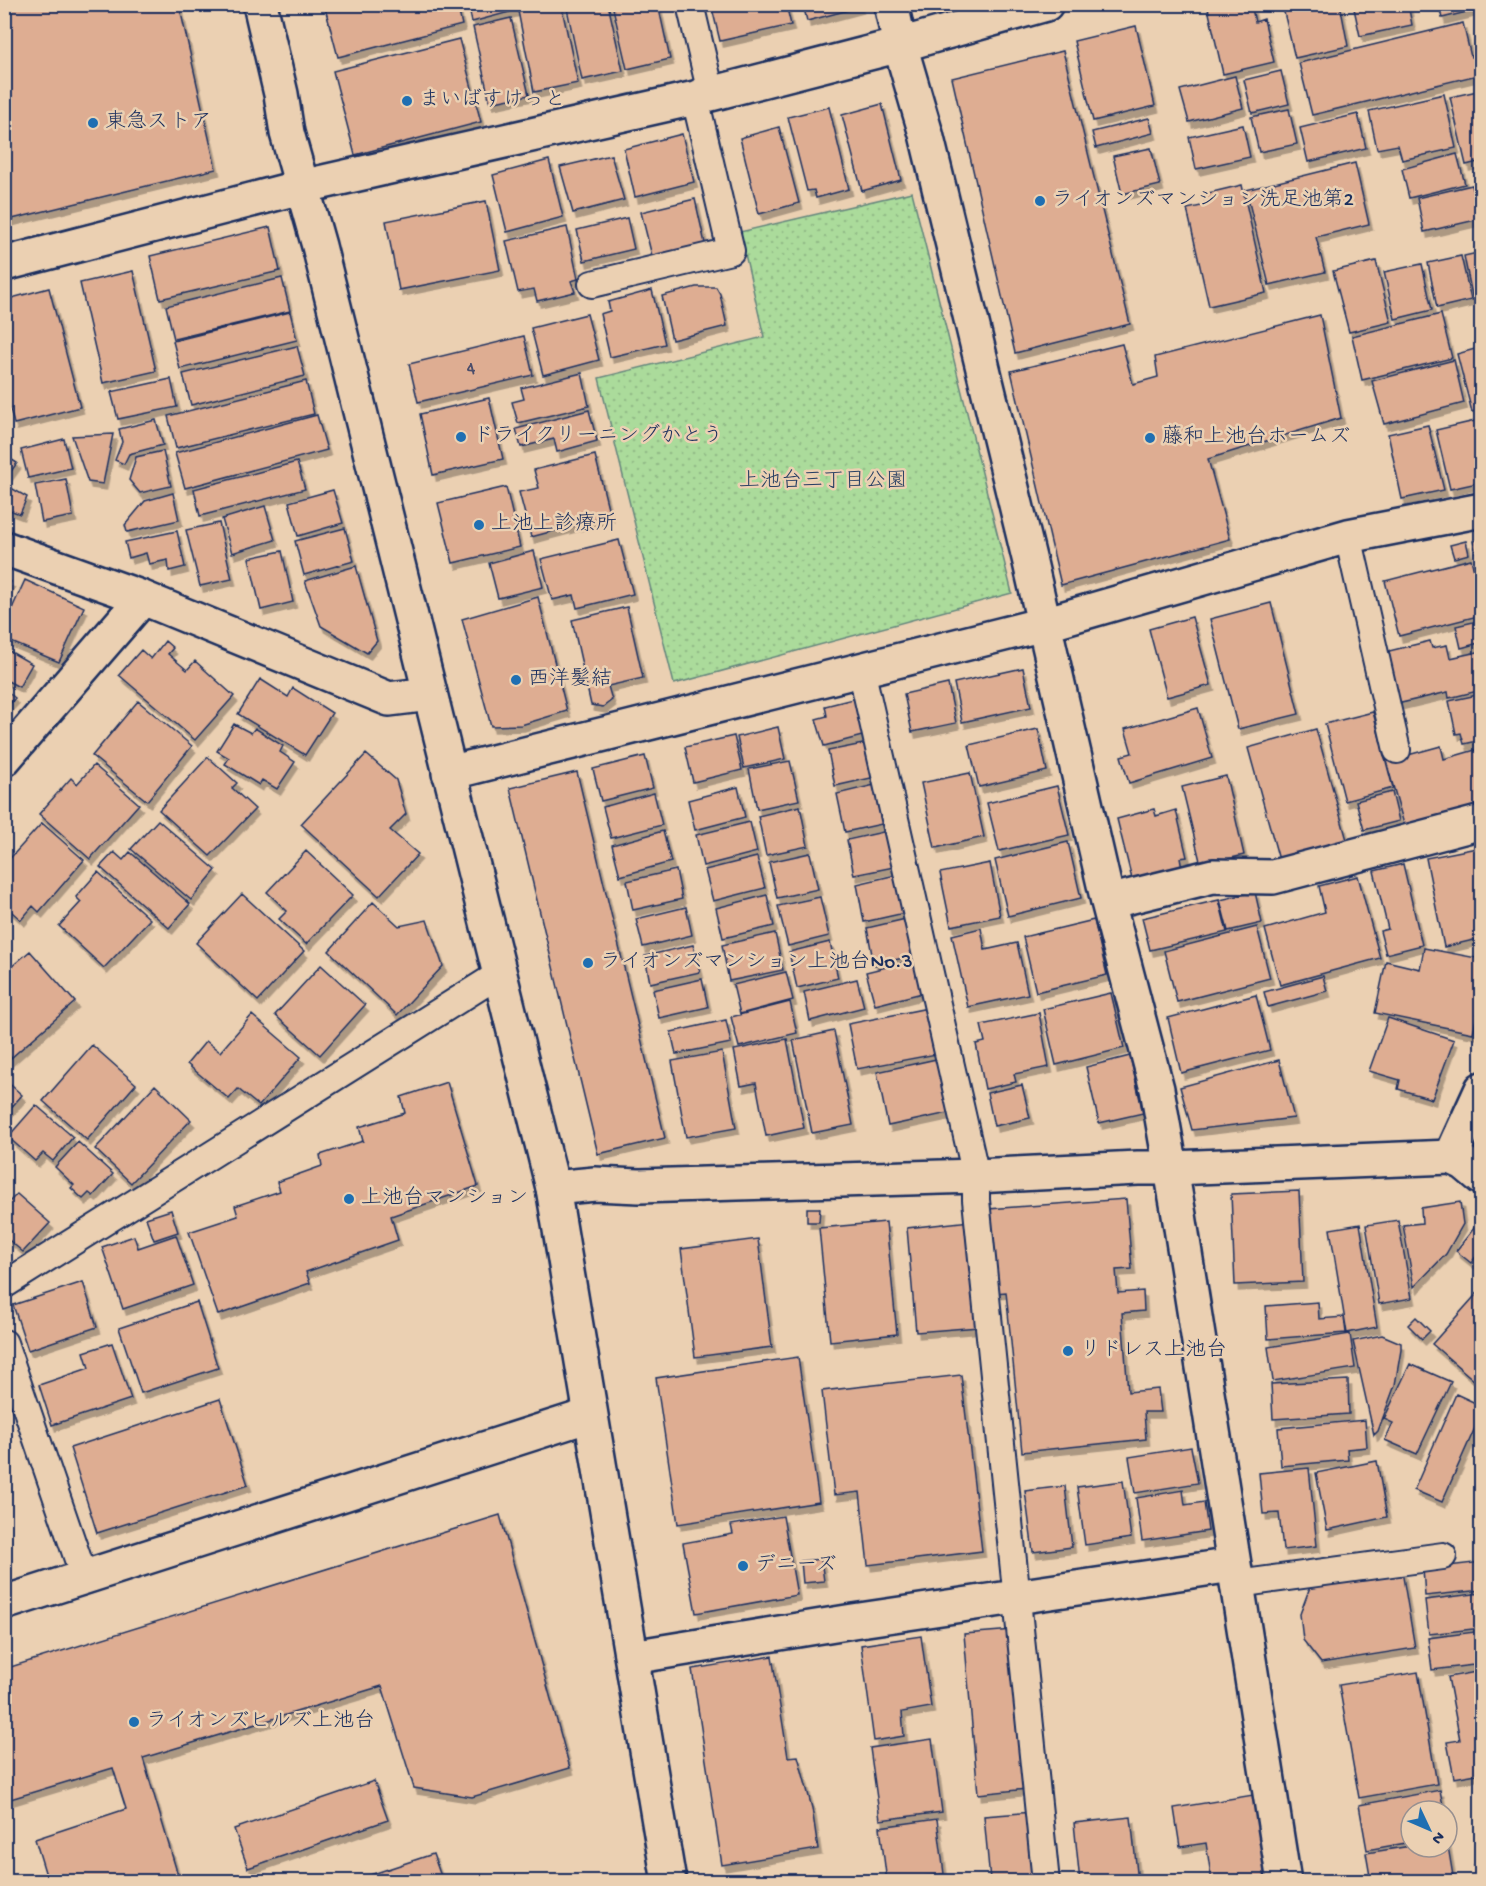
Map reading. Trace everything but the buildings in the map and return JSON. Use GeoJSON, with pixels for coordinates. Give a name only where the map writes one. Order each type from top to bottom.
{"type":"FeatureCollection","features":[{"type":"Feature","properties":{"kind":"street"},"geometry":{"type":"LineString","coordinates":[[260,4],[281,94],[287,133],[318,246],[553,1188],[669,1881]]}},
{"type":"Feature","properties":{"kind":"street"},"geometry":{"type":"LineString","coordinates":[[891,4],[900,45],[926,134],[1029,558],[1108,902],[1157,1089],[1172,1168],[1284,1881]]}},
{"type":"Feature","properties":{"kind":"street"},"geometry":{"type":"LineString","coordinates":[[4,264],[301,187],[703,95],[900,45],[1046,4]]}},
{"type":"Feature","properties":{"kind":"street"},"geometry":{"type":"LineString","coordinates":[[449,773],[1044,624],[1348,536],[1482,510]]}},
{"type":"Feature","properties":{"kind":"street"},"geometry":{"type":"LineString","coordinates":[[4,548],[143,598],[389,699],[430,694]]}},
{"type":"Feature","properties":{"kind":"street"},"geometry":{"type":"LineString","coordinates":[[4,759],[143,598]]}},
{"type":"Feature","properties":{"kind":"street"},"geometry":{"type":"LineString","coordinates":[[1108,902],[1213,876],[1273,877],[1482,822]]}},
{"type":"Feature","properties":{"kind":"street"},"geometry":{"type":"LineString","coordinates":[[1451,1157],[1482,1089]]}},
{"type":"Feature","properties":{"kind":"street"},"geometry":{"type":"LineString","coordinates":[[553,1188],[595,1184],[639,1186],[976,1176],[1451,1157],[1464,1163],[1482,1178]]}},
{"type":"Feature","properties":{"kind":"street"},"geometry":{"type":"LineString","coordinates":[[4,1603],[590,1415]]}},
{"type":"Feature","properties":{"kind":"street"},"geometry":{"type":"LineString","coordinates":[[632,1657],[1017,1597],[1235,1574]]}},
{"type":"Feature","properties":{"kind":"lane"},"geometry":{"type":"LineString","coordinates":[[592,284],[730,251],[690,4]]}},
{"type":"Feature","properties":{"kind":"lane"},"geometry":{"type":"LineString","coordinates":[[1348,536],[1396,750]]}},
{"type":"Feature","properties":{"kind":"lane"},"geometry":{"type":"LineString","coordinates":[[861,669],[976,1176],[976,1200],[1046,1881]]}},
{"type":"Feature","properties":{"kind":"lane"},"geometry":{"type":"LineString","coordinates":[[4,1285],[501,974]]}},
{"type":"Feature","properties":{"kind":"lane"},"geometry":{"type":"LineString","coordinates":[[4,1343],[84,1577]]}},
{"type":"Feature","properties":{"kind":"lane"},"geometry":{"type":"LineString","coordinates":[[1235,1574],[1443,1556]]}},
{"type":"Feature","properties":{"kind":"green space","name":"上池台三丁目公園"},"geometry":{"type":"Polygon","coordinates":[[[912,192],[1012,593],[674,684],[599,378],[764,337],[740,232],[912,192]]]}},
{"type":"Feature","properties":{"kind":"place","name":"まいばすけっと"},"geometry":{"type":"Point","coordinates":[407,101]}},
{"type":"Feature","properties":{"kind":"place","name":"東急ストア"},"geometry":{"type":"Point","coordinates":[93,123]}},
{"type":"Feature","properties":{"kind":"place","name":"ライオンズマンション洗足池第2"},"geometry":{"type":"Point","coordinates":[1040,201]}},
{"type":"Feature","properties":{"kind":"place","name":"ドライクリーニングかとう"},"geometry":{"type":"Point","coordinates":[461,437]}},
{"type":"Feature","properties":{"kind":"place","name":"藤和上池台ホームズ"},"geometry":{"type":"Point","coordinates":[1150,438]}},
{"type":"Feature","properties":{"kind":"place","name":"上池上診療所"},"geometry":{"type":"Point","coordinates":[479,525]}},
{"type":"Feature","properties":{"kind":"place","name":"西洋髪結"},"geometry":{"type":"Point","coordinates":[516,680]}},
{"type":"Feature","properties":{"kind":"place","name":"ライオンズマンション上池台No.3"},"geometry":{"type":"Point","coordinates":[588,963]}},
{"type":"Feature","properties":{"kind":"place","name":"上池台マンション"},"geometry":{"type":"Point","coordinates":[349,1199]}},
{"type":"Feature","properties":{"kind":"place","name":"リドレス上池台"},"geometry":{"type":"Point","coordinates":[1068,1351]}},
{"type":"Feature","properties":{"kind":"place","name":"デニーズ"},"geometry":{"type":"Point","coordinates":[743,1566]}},
{"type":"Feature","properties":{"kind":"place","name":"ライオンズヒルズ上池台"},"geometry":{"type":"Point","coordinates":[134,1722]}}]}
